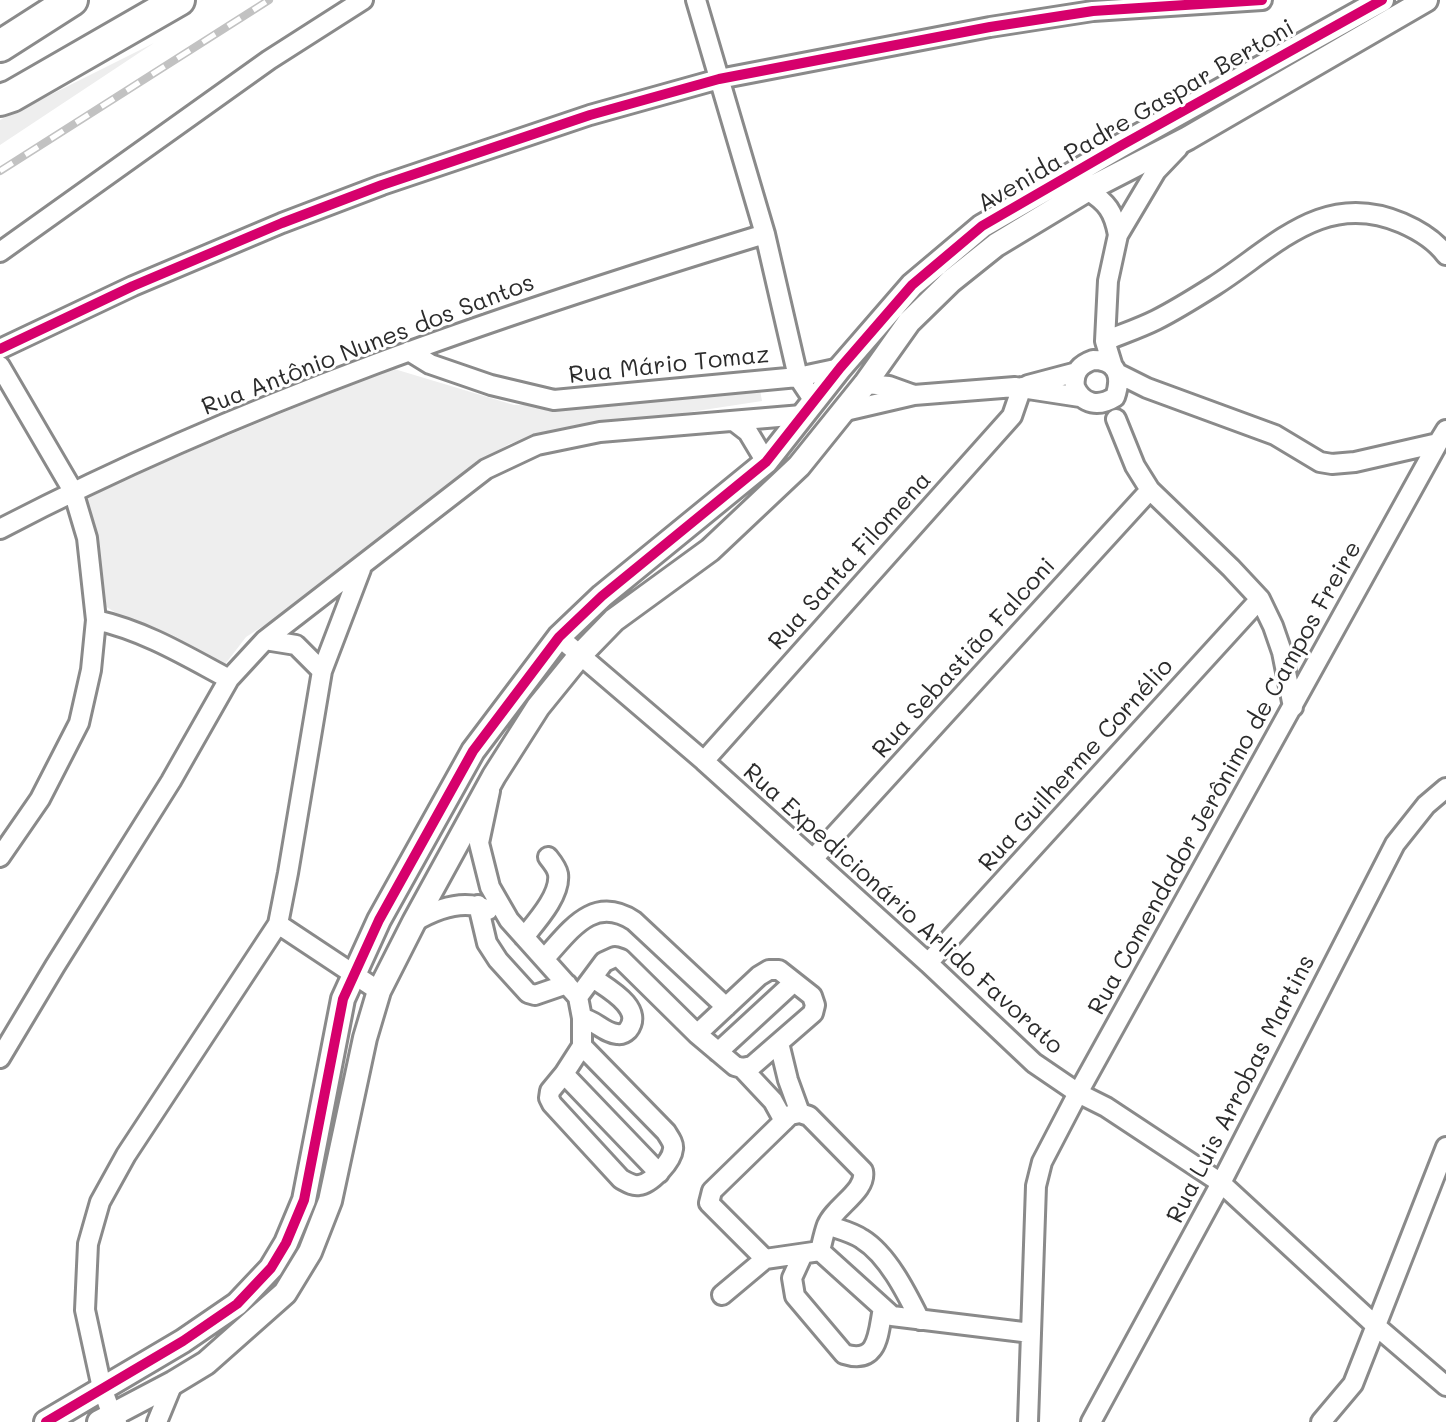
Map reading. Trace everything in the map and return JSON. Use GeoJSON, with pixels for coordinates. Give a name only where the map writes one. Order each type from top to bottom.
{"type":"FeatureCollection","features":[{"type":"Feature","properties":{"kind":"highway"},"geometry":{"type":"LineString","coordinates":[[0,46],[72,0]]}},
{"type":"Feature","properties":{"kind":"highway"},"geometry":{"type":"LineString","coordinates":[[0,100],[179,0]]}},
{"type":"Feature","properties":{"kind":"street"},"geometry":{"type":"LineString","coordinates":[[0,252],[269,60],[363,0]]}},
{"type":"Feature","properties":{"kind":"street"},"geometry":{"type":"LineString","coordinates":[[696,0],[765,234],[798,377]]}},
{"type":"Feature","properties":{"kind":"street"},"geometry":{"type":"LineString","coordinates":[[0,349],[133,286],[367,191],[576,119],[719,79],[990,27],[1093,11],[1262,0]]}},
{"type":"Feature","properties":{"kind":"street","name":"Avenida Padre Gaspar Bertoni"},"geometry":{"type":"LineString","coordinates":[[110,1420],[206,1363],[285,1293],[310,1252],[330,1201],[365,1038],[379,991],[494,776],[538,707],[581,654],[614,620],[710,550],[799,466],[865,384],[909,322],[951,281],[996,245],[1087,190],[1188,138],[1426,0]]}},
{"type":"Feature","properties":{"kind":"street","name":"Avenida Padre Gaspar Bertoni"},"geometry":{"type":"LineString","coordinates":[[46,1422],[183,1341],[237,1304],[271,1268],[286,1243],[304,1200],[343,999],[353,974],[379,920],[473,751],[559,637],[602,596],[766,462],[840,368],[912,285],[982,226],[1371,2]]}},
{"type":"Feature","properties":{"kind":"street"},"geometry":{"type":"LineString","coordinates":[[1188,138],[1156,171],[1118,235],[1108,281],[1105,341],[1119,379],[1110,398],[1135,466],[1150,490],[1260,599],[1282,652],[1293,707]]}},
{"type":"Feature","properties":{"kind":"street"},"geometry":{"type":"LineString","coordinates":[[1087,190],[1099,197],[1115,217],[1118,235]]}},
{"type":"Feature","properties":{"kind":"street"},"geometry":{"type":"LineString","coordinates":[[1093,360],[1105,341],[1154,321],[1190,301],[1308,222],[1368,212],[1417,229],[1446,255]]}},
{"type":"Feature","properties":{"kind":"street","name":"Rua Antônio Nunes dos Santos"},"geometry":{"type":"LineString","coordinates":[[0,529],[73,491],[237,417],[409,351],[599,285],[765,234]]}},
{"type":"Feature","properties":{"kind":"street","name":"Rua Mário Tomaz"},"geometry":{"type":"LineString","coordinates":[[409,351],[430,364],[491,385],[554,400],[798,377],[840,368]]}},
{"type":"Feature","properties":{"kind":"street"},"geometry":{"type":"LineString","coordinates":[[0,1058],[171,781],[229,679],[265,640],[417,521],[486,469],[537,445],[600,432],[735,422],[808,408],[829,413],[841,412],[914,395],[1022,387],[1077,372],[1093,360],[1100,360],[1147,388],[1275,435],[1320,462],[1355,462],[1442,436]]}},
{"type":"Feature","properties":{"kind":"street"},"geometry":{"type":"LineString","coordinates":[[0,366],[73,491],[87,538],[96,620],[91,670],[79,723],[40,799],[1,851]]}},
{"type":"Feature","properties":{"kind":"street"},"geometry":{"type":"LineString","coordinates":[[840,368],[848,370],[865,384],[889,386],[914,395]]}},
{"type":"Feature","properties":{"kind":"street"},"geometry":{"type":"LineString","coordinates":[[1077,372],[1075,387],[1084,401],[1147,388]]}},
{"type":"Feature","properties":{"kind":"street","name":"Rua Mário Tomaz"},"geometry":{"type":"LineString","coordinates":[[798,377],[808,408]]}},
{"type":"Feature","properties":{"kind":"street"},"geometry":{"type":"LineString","coordinates":[[1022,387],[1080,397]]}},
{"type":"Feature","properties":{"kind":"street","name":"Rua Santa Filomena"},"geometry":{"type":"LineString","coordinates":[[704,761],[1012,416],[1022,387]]}},
{"type":"Feature","properties":{"kind":"street"},"geometry":{"type":"LineString","coordinates":[[735,422],[748,432],[766,462]]}},
{"type":"Feature","properties":{"kind":"street","name":"Rua Comendador Jerônimo de Campos Freire"},"geometry":{"type":"LineString","coordinates":[[1028,1422],[1036,1186],[1042,1162],[1442,436]]}},
{"type":"Feature","properties":{"kind":"street","name":"Rua Sebastião Falconi"},"geometry":{"type":"LineString","coordinates":[[813,859],[1150,490]]}},
{"type":"Feature","properties":{"kind":"street"},"geometry":{"type":"LineString","coordinates":[[110,1420],[85,1310],[88,1244],[100,1202],[126,1155],[278,924],[322,671],[362,566]]}},
{"type":"Feature","properties":{"kind":"street","name":"Rua Guilherme Cornélio"},"geometry":{"type":"LineString","coordinates":[[928,963],[1260,599]]}},
{"type":"Feature","properties":{"kind":"street"},"geometry":{"type":"LineString","coordinates":[[96,620],[123,626],[161,642],[229,679]]}},
{"type":"Feature","properties":{"kind":"street","name":"Rua Expedicionário Arlido Favorato"},"geometry":{"type":"LineString","coordinates":[[559,637],[704,761],[1034,1063],[1221,1183],[1446,1386]]}},
{"type":"Feature","properties":{"kind":"street"},"geometry":{"type":"LineString","coordinates":[[265,640],[296,645],[322,671]]}},
{"type":"Feature","properties":{"kind":"street"},"geometry":{"type":"LineString","coordinates":[[494,776],[479,843],[490,887],[509,920],[572,991],[582,1018],[582,1046],[550,1091],[549,1098],[621,1179],[630,1184],[649,1182],[670,1158],[673,1149],[671,1140],[582,1046]]}},
{"type":"Feature","properties":{"kind":"street","name":"Rua Luis Arrobas Martins"},"geometry":{"type":"LineString","coordinates":[[1091,1422],[1221,1183],[1395,844],[1426,805],[1446,788]]}},
{"type":"Feature","properties":{"kind":"street"},"geometry":{"type":"LineString","coordinates":[[524,937],[544,914],[557,887],[558,876],[548,857]]}},
{"type":"Feature","properties":{"kind":"street"},"geometry":{"type":"LineString","coordinates":[[414,922],[435,910],[456,905],[478,905],[509,920]]}},
{"type":"Feature","properties":{"kind":"street"},"geometry":{"type":"LineString","coordinates":[[478,905],[487,943],[528,993],[572,991],[593,978],[604,962],[615,957],[621,959],[697,1034],[735,1066],[752,1066],[813,1013],[815,1005],[812,996],[779,970],[769,970],[697,1034]]}},
{"type":"Feature","properties":{"kind":"street"},"geometry":{"type":"LineString","coordinates":[[544,959],[579,921],[594,913],[608,910],[621,912],[726,1007]]}},
{"type":"Feature","properties":{"kind":"street"},"geometry":{"type":"LineString","coordinates":[[278,924],[379,991]]}},
{"type":"Feature","properties":{"kind":"street"},"geometry":{"type":"LineString","coordinates":[[582,1018],[615,1035],[630,1028],[631,1011],[627,1003],[593,978]]}},
{"type":"Feature","properties":{"kind":"street"},"geometry":{"type":"LineString","coordinates":[[718,1052],[794,982]]}},
{"type":"Feature","properties":{"kind":"street"},"geometry":{"type":"LineString","coordinates":[[779,1043],[788,1080],[792,1117]]}},
{"type":"Feature","properties":{"kind":"street"},"geometry":{"type":"LineString","coordinates":[[742,1068],[792,1117]]}},
{"type":"Feature","properties":{"kind":"street"},"geometry":{"type":"LineString","coordinates":[[564,1074],[659,1173]]}},
{"type":"Feature","properties":{"kind":"street"},"geometry":{"type":"LineString","coordinates":[[765,1259],[709,1203],[712,1191],[792,1117],[809,1116],[863,1171],[864,1177],[862,1185],[834,1213],[792,1278],[795,1296],[844,1354],[855,1357],[866,1355],[875,1347],[883,1308]]}},
{"type":"Feature","properties":{"kind":"street"},"geometry":{"type":"LineString","coordinates":[[1321,1422],[1353,1384],[1446,1147]]}},
{"type":"Feature","properties":{"kind":"street"},"geometry":{"type":"LineString","coordinates":[[827,1225],[861,1238],[873,1248],[901,1282],[920,1320]]}},
{"type":"Feature","properties":{"kind":"street"},"geometry":{"type":"LineString","coordinates":[[722,1295],[765,1259],[811,1253],[892,1316],[1031,1333]]}},
{"type":"Feature","properties":{"kind":"street"},"geometry":{"type":"LineString","coordinates":[[157,1422],[173,1383]]}},
{"type":"Feature","properties":{"kind":"shaded area"},"geometry":{"type":"Polygon","coordinates":[[[154,43],[0,145],[0,120],[154,43]]]}},
{"type":"Feature","properties":{"kind":"shaded area"},"geometry":{"type":"Polygon","coordinates":[[[391,368],[514,405],[563,406],[759,384],[762,401],[533,436],[509,444],[469,469],[356,560],[337,571],[324,587],[246,637],[223,667],[195,661],[100,603],[82,496],[391,368]]]}},
{"type":"Feature","properties":{"kind":"railway"},"geometry":{"type":"LineString","coordinates":[[0,171],[269,0]]}},
{"type":"Feature","properties":{"kind":"cycle path"},"geometry":{"type":"LineString","coordinates":[[0,349],[133,286],[382,185],[590,115],[719,79],[990,27],[1093,11],[1262,0]]}},
{"type":"Feature","properties":{"kind":"cycle path"},"geometry":{"type":"LineString","coordinates":[[46,1422],[183,1341],[237,1304],[271,1268],[286,1243],[304,1200],[343,999],[379,920],[473,751],[559,637],[602,596],[766,462],[840,368],[912,285],[982,226],[1382,0]]}}]}
